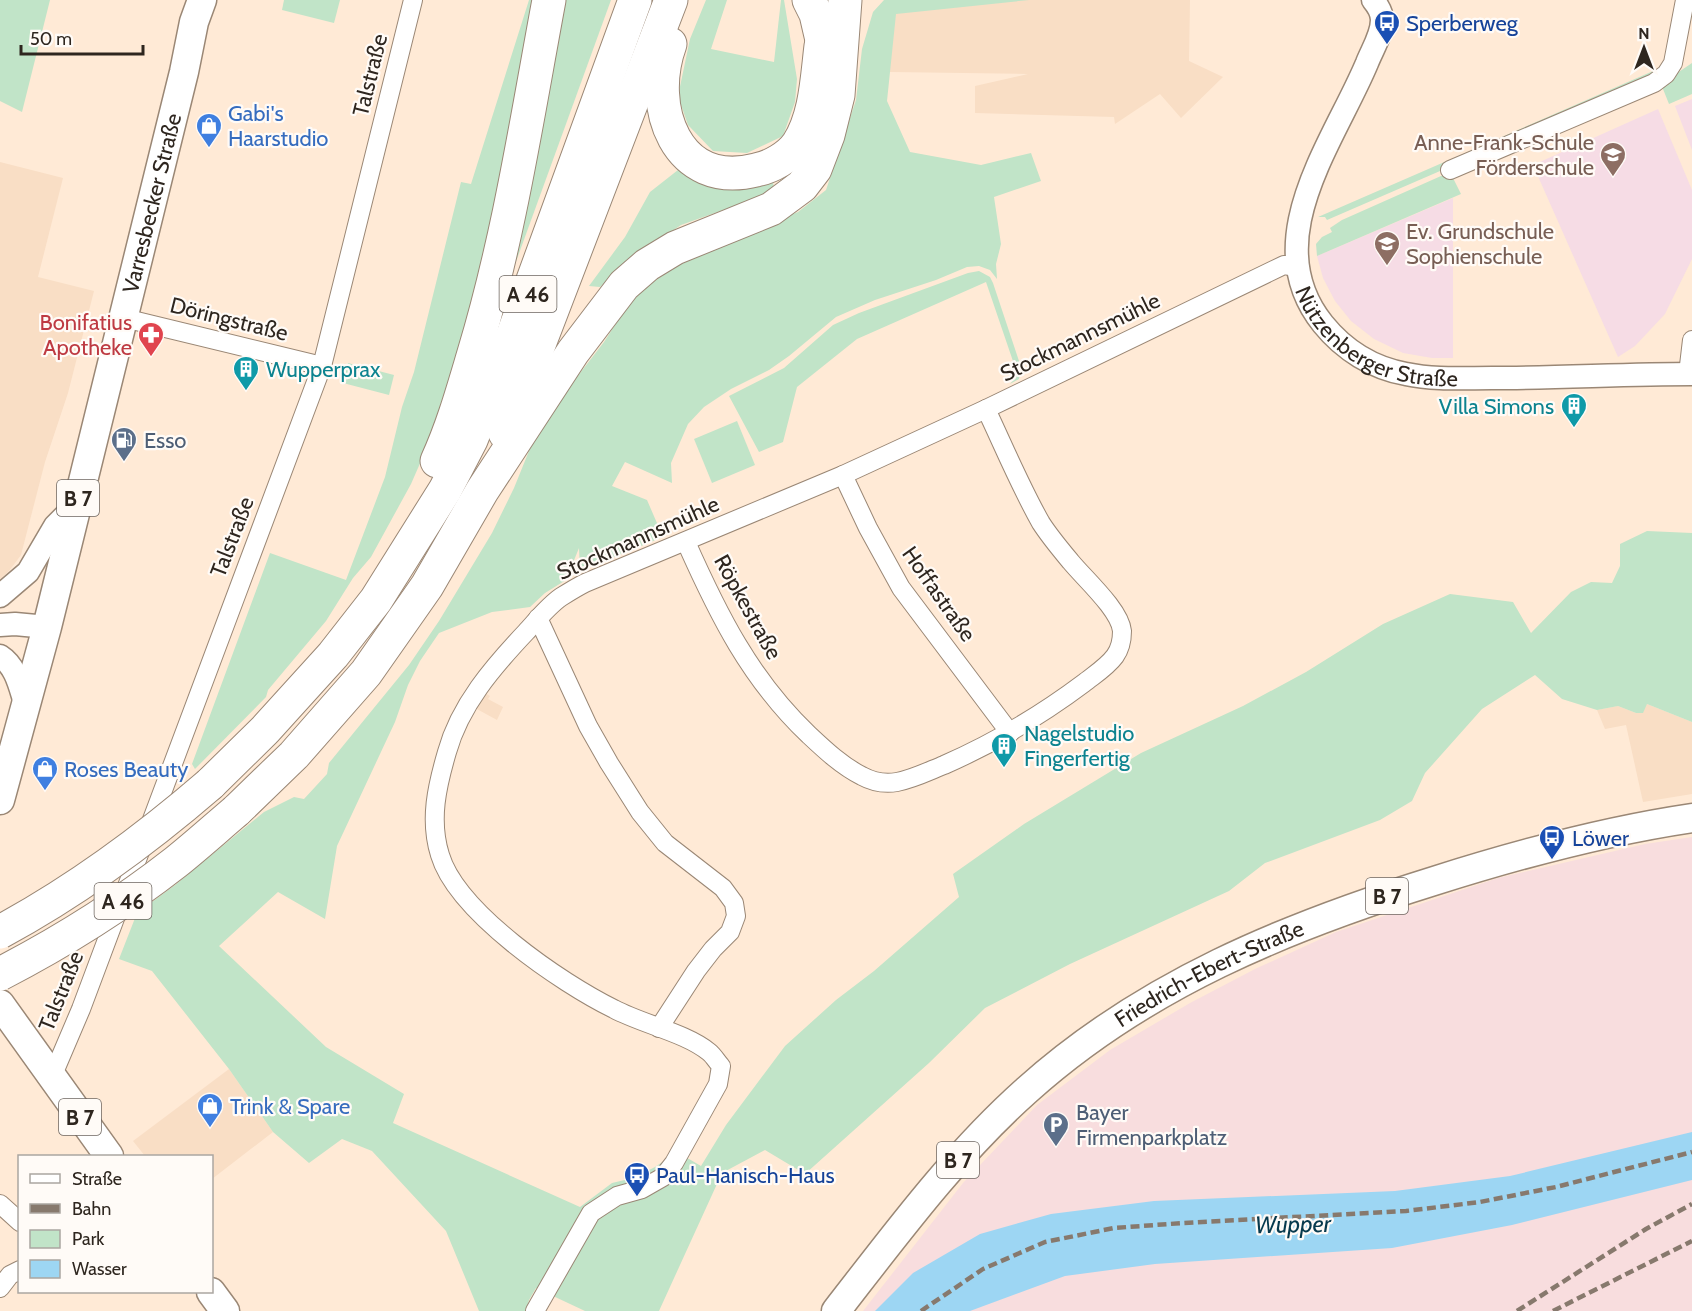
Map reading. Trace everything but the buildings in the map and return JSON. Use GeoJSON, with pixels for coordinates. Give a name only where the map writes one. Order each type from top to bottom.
{"type":"FeatureCollection","features":[{"type":"Feature","properties":{"kind":"highway"},"geometry":{"type":"LineString","coordinates":[[300,693],[319,656],[364,599],[404,531],[452,428],[498,262],[516,180],[549,0]]}},
{"type":"Feature","properties":{"kind":"highway","name":"A 46"},"geometry":{"type":"LineString","coordinates":[[0,932],[104,869],[160,828],[210,784],[300,693],[376,600],[445,490],[471,440],[514,332],[634,0]]}},
{"type":"Feature","properties":{"kind":"highway","name":"A 46"},"geometry":{"type":"LineString","coordinates":[[0,974],[73,934],[131,895],[177,862],[236,811],[294,755],[366,673],[427,586],[482,491],[671,0]]}},
{"type":"Feature","properties":{"kind":"highway"},"geometry":{"type":"LineString","coordinates":[[687,0],[662,74],[663,111],[672,136],[697,163],[730,173],[751,172],[768,167],[797,145],[809,122],[817,81],[845,0]]}},
{"type":"Feature","properties":{"kind":"highway"},"geometry":{"type":"LineString","coordinates":[[809,0],[816,14],[833,36]]}},
{"type":"Feature","properties":{"kind":"highway"},"geometry":{"type":"LineString","coordinates":[[482,491],[573,352],[624,285],[647,265],[675,248],[771,209],[802,186],[815,169],[836,105],[833,36],[827,0]]}},
{"type":"Feature","properties":{"kind":"highway"},"geometry":{"type":"LineString","coordinates":[[833,36],[861,0]]}},
{"type":"Feature","properties":{"kind":"main road","name":"Varresbecker Straße"},"geometry":{"type":"LineString","coordinates":[[0,800],[124,318],[184,72],[196,7]]}},
{"type":"Feature","properties":{"kind":"main road","name":"Friedrich-Ebert-Straße"},"geometry":{"type":"LineString","coordinates":[[836,1311],[931,1190],[986,1130],[1027,1090],[1057,1065],[1158,995],[1272,938],[1384,897],[1550,847],[1614,831],[1692,818]]}},
{"type":"Feature","properties":{"kind":"main road","name":"B 7"},"geometry":{"type":"LineString","coordinates":[[0,1004],[108,1155]]}},
{"type":"Feature","properties":{"kind":"main road"},"geometry":{"type":"LineString","coordinates":[[212,1293],[225,1311]]}},
{"type":"Feature","properties":{"kind":"street","name":"Talstraße"},"geometry":{"type":"LineString","coordinates":[[52,1077],[81,1009],[322,366],[413,0]]}},
{"type":"Feature","properties":{"kind":"street"},"geometry":{"type":"LineString","coordinates":[[1450,170],[1654,83],[1666,74],[1673,63],[1685,0]]}},
{"type":"Feature","properties":{"kind":"street","name":"Nützenberger Straße"},"geometry":{"type":"LineString","coordinates":[[1380,3],[1382,21],[1380,33],[1326,146],[1304,200],[1298,226],[1297,267],[1301,284],[1309,304],[1330,334],[1344,347],[1374,365],[1404,374],[1431,378],[1690,374]]}},
{"type":"Feature","properties":{"kind":"street","name":"Stockmannsmühle"},"geometry":{"type":"LineString","coordinates":[[535,1311],[591,1213],[617,1196],[642,1189],[663,1177],[685,1145],[718,1084],[721,1066],[710,1053],[691,1041],[603,1004],[558,977],[526,954],[476,909],[457,888],[440,856],[436,835],[435,801],[449,745],[463,712],[483,681],[538,618],[560,597],[585,583],[843,475],[986,409],[1284,265],[1297,267]]}},
{"type":"Feature","properties":{"kind":"street","name":"Döringstraße"},"geometry":{"type":"LineString","coordinates":[[124,318],[322,366]]}},
{"type":"Feature","properties":{"kind":"street"},"geometry":{"type":"LineString","coordinates":[[1690,374],[1692,340]]}},
{"type":"Feature","properties":{"kind":"street"},"geometry":{"type":"LineString","coordinates":[[986,409],[1042,525],[1113,611],[1121,623],[1122,634],[1115,656],[1103,668],[1010,733]]}},
{"type":"Feature","properties":{"kind":"street","name":"Hoffastraße"},"geometry":{"type":"LineString","coordinates":[[843,475],[868,528],[902,588],[1010,733]]}},
{"type":"Feature","properties":{"kind":"street"},"geometry":{"type":"LineString","coordinates":[[0,596],[28,572],[55,526],[76,505]]}},
{"type":"Feature","properties":{"kind":"street","name":"Röpkestraße"},"geometry":{"type":"LineString","coordinates":[[686,542],[730,635],[755,673],[780,705],[810,736],[844,765],[881,783],[898,782],[926,772],[1010,733]]}},
{"type":"Feature","properties":{"kind":"street"},"geometry":{"type":"LineString","coordinates":[[538,618],[588,726],[640,812],[665,843],[723,888],[734,903],[736,916],[730,932],[696,971],[659,1029]]}},
{"type":"Feature","properties":{"kind":"street"},"geometry":{"type":"LineString","coordinates":[[0,625],[46,627]]}},
{"type":"Feature","properties":{"kind":"street"},"geometry":{"type":"LineString","coordinates":[[0,656],[9,662],[16,675],[26,706]]}},
{"type":"Feature","properties":{"kind":"street"},"geometry":{"type":"LineString","coordinates":[[0,1204],[18,1220]]}},
{"type":"Feature","properties":{"kind":"street"},"geometry":{"type":"LineString","coordinates":[[0,1288],[10,1275],[18,1271]]}},
{"type":"Feature","properties":{"kind":"shaded area"},"geometry":{"type":"Polygon","coordinates":[[[901,0],[1190,0],[1189,61],[1223,77],[1181,118],[1160,94],[1115,124],[1114,117],[975,113],[975,86],[1028,74],[890,72],[883,30],[901,0]]]}},
{"type":"Feature","properties":{"kind":"shaded area"},"geometry":{"type":"Polygon","coordinates":[[[1692,99],[1692,150],[1675,106],[1692,99]]]}},
{"type":"Feature","properties":{"kind":"shaded area"},"geometry":{"type":"Polygon","coordinates":[[[1658,109],[1692,190],[1692,259],[1665,314],[1635,346],[1618,357],[1533,165],[1658,109]]]}},
{"type":"Feature","properties":{"kind":"shaded area"},"geometry":{"type":"Polygon","coordinates":[[[0,162],[63,178],[38,277],[94,291],[68,393],[45,462],[21,555],[0,579],[0,162]]]}},
{"type":"Feature","properties":{"kind":"shaded area","name":"Ev. Grundschule Sophienschule"},"geometry":{"type":"Polygon","coordinates":[[[1453,198],[1453,358],[1432,358],[1403,353],[1374,339],[1351,321],[1335,301],[1323,278],[1317,256],[1453,198]]]}},
{"type":"Feature","properties":{"kind":"shaded area"},"geometry":{"type":"Polygon","coordinates":[[[485,693],[490,696],[488,699],[503,707],[497,720],[475,708],[485,693]]]}},
{"type":"Feature","properties":{"kind":"shaded area"},"geometry":{"type":"Polygon","coordinates":[[[1647,704],[1692,722],[1692,794],[1643,802],[1626,725],[1605,729],[1597,710],[1618,706],[1636,713],[1647,704]]]}},
{"type":"Feature","properties":{"kind":"shaded area"},"geometry":{"type":"Polygon","coordinates":[[[1692,837],[1692,1311],[863,1311],[963,1183],[1037,1105],[1110,1050],[1190,1003],[1255,969],[1336,932],[1498,878],[1645,844],[1692,837]]]}},
{"type":"Feature","properties":{"kind":"shaded area"},"geometry":{"type":"Polygon","coordinates":[[[229,1069],[273,1132],[213,1178],[213,1155],[144,1155],[133,1141],[229,1069]]]}},
{"type":"Feature","properties":{"kind":"green space"},"geometry":{"type":"Polygon","coordinates":[[[0,0],[50,0],[22,112],[0,101],[0,0]]]}},
{"type":"Feature","properties":{"kind":"green space"},"geometry":{"type":"Polygon","coordinates":[[[284,0],[340,0],[334,23],[282,10],[284,0]]]}},
{"type":"Feature","properties":{"kind":"green space"},"geometry":{"type":"Polygon","coordinates":[[[529,0],[534,0],[484,265],[432,436],[411,484],[371,557],[353,578],[326,621],[268,690],[266,697],[195,769],[192,764],[270,553],[346,580],[385,477],[402,407],[414,372],[461,182],[471,184],[529,0]]]}},
{"type":"Feature","properties":{"kind":"green space"},"geometry":{"type":"Polygon","coordinates":[[[563,0],[611,0],[509,281],[563,0]]]}},
{"type":"Feature","properties":{"kind":"green space"},"geometry":{"type":"Polygon","coordinates":[[[706,0],[727,0],[711,49],[774,62],[781,0],[784,0],[797,79],[795,102],[783,136],[747,153],[713,151],[688,125],[678,96],[690,39],[706,0]]]}},
{"type":"Feature","properties":{"kind":"green space"},"geometry":{"type":"Polygon","coordinates":[[[884,0],[1029,0],[896,14],[887,101],[910,152],[981,165],[1031,153],[1041,181],[994,197],[1001,244],[996,264],[997,279],[990,270],[979,266],[967,267],[875,300],[836,317],[769,370],[731,389],[704,407],[688,424],[671,463],[672,483],[625,462],[612,486],[647,500],[663,537],[580,571],[579,548],[566,580],[545,593],[530,607],[492,612],[439,633],[420,661],[408,685],[395,722],[337,846],[325,919],[278,892],[219,946],[326,1047],[404,1094],[393,1123],[580,1207],[612,1183],[633,1178],[677,1152],[701,1166],[726,1125],[785,1046],[959,897],[953,874],[1024,824],[1141,753],[1243,706],[1306,672],[1383,624],[1450,594],[1513,602],[1531,633],[1571,592],[1591,582],[1612,583],[1620,566],[1620,544],[1647,531],[1692,533],[1692,722],[1647,704],[1643,713],[1636,713],[1618,706],[1597,710],[1562,699],[1535,675],[1482,709],[1425,773],[1412,801],[1380,820],[1265,863],[1229,891],[1070,964],[985,1008],[929,1063],[805,1174],[765,1150],[722,1173],[659,1311],[585,1311],[536,1288],[526,1311],[479,1311],[446,1231],[372,1151],[342,1139],[309,1163],[273,1132],[229,1069],[152,971],[119,959],[137,913],[264,812],[294,797],[304,799],[327,774],[329,763],[409,665],[439,621],[492,533],[531,446],[633,297],[704,248],[798,212],[826,190],[856,100],[862,49],[873,12],[884,0]]]}},
{"type":"Feature","properties":{"kind":"green space"},"geometry":{"type":"Polygon","coordinates":[[[1692,63],[1692,94],[1669,104],[1663,89],[1664,82],[1692,63]]]}},
{"type":"Feature","properties":{"kind":"green space"},"geometry":{"type":"Polygon","coordinates":[[[1660,68],[1652,79],[1327,220],[1325,217],[1318,217],[1660,68]]]}},
{"type":"Feature","properties":{"kind":"green space"},"geometry":{"type":"Polygon","coordinates":[[[678,170],[698,181],[773,180],[774,192],[681,225],[641,252],[600,287],[589,286],[625,237],[650,192],[678,170]]]}},
{"type":"Feature","properties":{"kind":"green space"},"geometry":{"type":"Polygon","coordinates":[[[1450,172],[1461,194],[1317,256],[1316,244],[1322,237],[1332,232],[1330,228],[1342,220],[1450,172]]]}},
{"type":"Feature","properties":{"kind":"green space"},"geometry":{"type":"Polygon","coordinates":[[[979,271],[990,277],[993,283],[1021,367],[1019,379],[1010,384],[1015,378],[1016,370],[986,282],[857,339],[797,387],[783,442],[759,452],[729,396],[784,368],[833,325],[859,313],[979,271]]]}},
{"type":"Feature","properties":{"kind":"green space"},"geometry":{"type":"Polygon","coordinates":[[[348,363],[394,375],[389,395],[343,383],[348,363]]]}},
{"type":"Feature","properties":{"kind":"green space"},"geometry":{"type":"Polygon","coordinates":[[[737,421],[755,465],[712,483],[694,439],[737,421]]]}},
{"type":"Feature","properties":{"kind":"water","name":"Wupper"},"geometry":{"type":"Polygon","coordinates":[[[1692,1132],[1692,1180],[1512,1225],[1392,1248],[1155,1264],[1065,1276],[970,1311],[875,1311],[913,1273],[980,1234],[1051,1214],[1154,1201],[1395,1191],[1510,1176],[1692,1132]]]}},
{"type":"Feature","properties":{"kind":"railway"},"geometry":{"type":"LineString","coordinates":[[921,1311],[983,1269],[1045,1242],[1114,1228],[1406,1211],[1480,1202],[1556,1187],[1692,1152]]}},
{"type":"Feature","properties":{"kind":"railway"},"geometry":{"type":"LineString","coordinates":[[1517,1311],[1646,1229],[1692,1204]]}},
{"type":"Feature","properties":{"kind":"railway"},"geometry":{"type":"LineString","coordinates":[[1553,1311],[1692,1241]]}},
{"type":"Feature","properties":{"kind":"place","name":"Sperberweg"},"geometry":{"type":"Point","coordinates":[1387,46]}},
{"type":"Feature","properties":{"kind":"place","name":"Gabi's Haarstudio"},"geometry":{"type":"Point","coordinates":[209,149]}},
{"type":"Feature","properties":{"kind":"place","name":"Anne-Frank-Schule Förderschule"},"geometry":{"type":"Point","coordinates":[1613,178]}},
{"type":"Feature","properties":{"kind":"place","name":"Ev. Grundschule Sophienschule"},"geometry":{"type":"Point","coordinates":[1387,267]}},
{"type":"Feature","properties":{"kind":"place","name":"Bonifatius Apotheke"},"geometry":{"type":"Point","coordinates":[151,358]}},
{"type":"Feature","properties":{"kind":"place","name":"Wupperprax"},"geometry":{"type":"Point","coordinates":[246,392]}},
{"type":"Feature","properties":{"kind":"place","name":"Villa Simons"},"geometry":{"type":"Point","coordinates":[1574,429]}},
{"type":"Feature","properties":{"kind":"place","name":"Esso"},"geometry":{"type":"Point","coordinates":[124,463]}},
{"type":"Feature","properties":{"kind":"place","name":"Nagelstudio Fingerfertig"},"geometry":{"type":"Point","coordinates":[1004,769]}},
{"type":"Feature","properties":{"kind":"place","name":"Roses Beauty"},"geometry":{"type":"Point","coordinates":[45,792]}},
{"type":"Feature","properties":{"kind":"place","name":"Löwer"},"geometry":{"type":"Point","coordinates":[1552,861]}},
{"type":"Feature","properties":{"kind":"place","name":"Trink & Spare"},"geometry":{"type":"Point","coordinates":[210,1129]}},
{"type":"Feature","properties":{"kind":"place","name":"Bayer Firmenparkplatz"},"geometry":{"type":"Point","coordinates":[1056,1148]}},
{"type":"Feature","properties":{"kind":"place","name":"Paul-Hanisch-Haus"},"geometry":{"type":"Point","coordinates":[637,1198]}}]}
